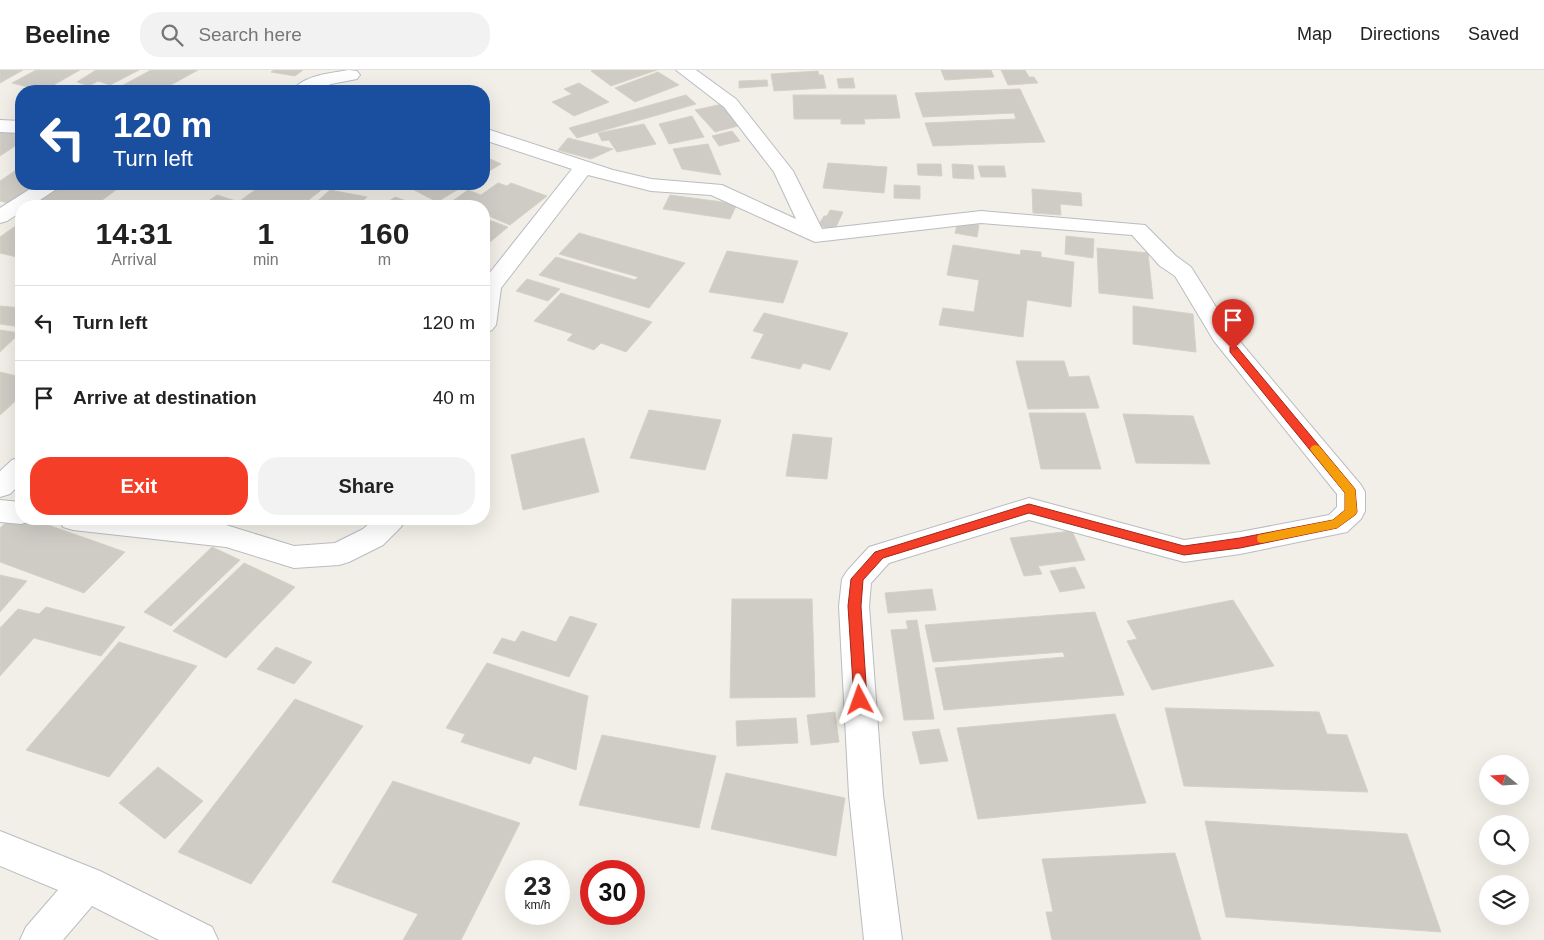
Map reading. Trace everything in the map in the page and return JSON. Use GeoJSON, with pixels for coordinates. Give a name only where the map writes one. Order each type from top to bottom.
{"type":"FeatureCollection","features":[{"type":"Feature","properties":{"kind":"street"},"geometry":{"type":"LineString","coordinates":[[686,70],[730,103],[783,170],[815,236]]}},
{"type":"Feature","properties":{"kind":"street"},"geometry":{"type":"LineString","coordinates":[[311,85],[326,78],[352,79]]}},
{"type":"Feature","properties":{"kind":"street"},"geometry":{"type":"LineString","coordinates":[[0,126],[15,127]]}},
{"type":"Feature","properties":{"kind":"street"},"geometry":{"type":"LineString","coordinates":[[490,136],[606,174],[651,185],[716,189],[815,236],[981,217],[1138,229],[1168,261],[1183,272],[1222,336],[1351,492],[1351,512],[1337,524],[1240,543],[1184,551],[1029,509],[879,555],[858,579],[854,606],[866,795],[883,940]]}},
{"type":"Feature","properties":{"kind":"street"},"geometry":{"type":"LineString","coordinates":[[490,287],[510,265],[585,166]]}},
{"type":"Feature","properties":{"kind":"street"},"geometry":{"type":"LineString","coordinates":[[26,200],[42,190]]}},
{"type":"Feature","properties":{"kind":"street"},"geometry":{"type":"LineString","coordinates":[[0,217],[15,207]]}},
{"type":"Feature","properties":{"kind":"street"},"geometry":{"type":"LineString","coordinates":[[0,487],[15,473]]}},
{"type":"Feature","properties":{"kind":"street"},"geometry":{"type":"LineString","coordinates":[[0,511],[15,512]]}},
{"type":"Feature","properties":{"kind":"street"},"geometry":{"type":"LineString","coordinates":[[127,525],[226,536],[294,557],[338,554],[373,538],[385,525]]}},
{"type":"Feature","properties":{"kind":"street"},"geometry":{"type":"LineString","coordinates":[[0,848],[87,884],[199,940]]}},
{"type":"Feature","properties":{"kind":"street"},"geometry":{"type":"LineString","coordinates":[[40,940],[87,884]]}},
{"type":"Feature","properties":{"kind":"building"},"geometry":{"type":"Polygon","coordinates":[[[0,70],[23,70],[0,83],[0,70]]]}},
{"type":"Feature","properties":{"kind":"building"},"geometry":{"type":"Polygon","coordinates":[[[36,70],[80,70],[54,85],[20,85],[12,83],[36,70]]]}},
{"type":"Feature","properties":{"kind":"building"},"geometry":{"type":"Polygon","coordinates":[[[96,70],[139,70],[110,85],[98,81],[91,85],[77,82],[96,70]]]}},
{"type":"Feature","properties":{"kind":"building"},"geometry":{"type":"Polygon","coordinates":[[[151,70],[198,70],[171,85],[124,85],[151,70]]]}},
{"type":"Feature","properties":{"kind":"building"},"geometry":{"type":"Polygon","coordinates":[[[274,70],[303,70],[295,76],[271,72],[274,70]]]}},
{"type":"Feature","properties":{"kind":"building"},"geometry":{"type":"Polygon","coordinates":[[[657,70],[611,86],[591,71],[657,70]]]}},
{"type":"Feature","properties":{"kind":"building"},"geometry":{"type":"Polygon","coordinates":[[[941,70],[991,70],[994,77],[945,80],[941,70]]]}},
{"type":"Feature","properties":{"kind":"building"},"geometry":{"type":"Polygon","coordinates":[[[1001,70],[1025,70],[1029,77],[1034,77],[1038,83],[1008,85],[1001,70]]]}},
{"type":"Feature","properties":{"kind":"building"},"geometry":{"type":"Polygon","coordinates":[[[818,71],[819,75],[823,75],[826,88],[774,91],[771,74],[818,71]]]}},
{"type":"Feature","properties":{"kind":"building"},"geometry":{"type":"Polygon","coordinates":[[[658,72],[679,85],[635,102],[615,88],[658,72]]]}},
{"type":"Feature","properties":{"kind":"building"},"geometry":{"type":"Polygon","coordinates":[[[853,78],[855,88],[839,88],[837,79],[853,78]]]}},
{"type":"Feature","properties":{"kind":"building"},"geometry":{"type":"Polygon","coordinates":[[[767,80],[768,86],[739,88],[739,81],[767,80]]]}},
{"type":"Feature","properties":{"kind":"building"},"geometry":{"type":"Polygon","coordinates":[[[579,83],[609,102],[574,116],[552,102],[572,94],[564,89],[579,83]]]}},
{"type":"Feature","properties":{"kind":"building"},"geometry":{"type":"Polygon","coordinates":[[[1020,89],[1045,142],[933,146],[925,123],[1016,119],[1014,113],[923,117],[915,93],[1020,89]]]}},
{"type":"Feature","properties":{"kind":"building"},"geometry":{"type":"Polygon","coordinates":[[[686,95],[696,104],[577,138],[569,128],[686,95]]]}},
{"type":"Feature","properties":{"kind":"building"},"geometry":{"type":"Polygon","coordinates":[[[793,95],[896,95],[900,118],[864,119],[865,124],[841,124],[841,119],[794,119],[793,95]]]}},
{"type":"Feature","properties":{"kind":"building"},"geometry":{"type":"Polygon","coordinates":[[[723,104],[742,125],[715,132],[695,110],[723,104]]]}},
{"type":"Feature","properties":{"kind":"building"},"geometry":{"type":"Polygon","coordinates":[[[692,116],[704,137],[669,144],[659,124],[692,116]]]}},
{"type":"Feature","properties":{"kind":"building"},"geometry":{"type":"Polygon","coordinates":[[[644,124],[656,144],[617,152],[609,140],[602,141],[598,133],[644,124]]]}},
{"type":"Feature","properties":{"kind":"building"},"geometry":{"type":"Polygon","coordinates":[[[0,130],[15,134],[15,146],[0,156],[0,130]]]}},
{"type":"Feature","properties":{"kind":"building"},"geometry":{"type":"Polygon","coordinates":[[[732,131],[740,141],[719,146],[712,136],[732,131]]]}},
{"type":"Feature","properties":{"kind":"building"},"geometry":{"type":"Polygon","coordinates":[[[568,138],[613,149],[591,159],[558,150],[568,138]]]}},
{"type":"Feature","properties":{"kind":"building"},"geometry":{"type":"Polygon","coordinates":[[[708,144],[721,175],[682,169],[673,149],[708,144]]]}},
{"type":"Feature","properties":{"kind":"building"},"geometry":{"type":"Polygon","coordinates":[[[490,159],[501,164],[490,170],[490,159]]]}},
{"type":"Feature","properties":{"kind":"building"},"geometry":{"type":"Polygon","coordinates":[[[828,163],[887,167],[884,193],[823,188],[828,163]]]}},
{"type":"Feature","properties":{"kind":"building"},"geometry":{"type":"Polygon","coordinates":[[[917,164],[941,164],[942,176],[918,175],[917,164]]]}},
{"type":"Feature","properties":{"kind":"building"},"geometry":{"type":"Polygon","coordinates":[[[952,164],[973,165],[974,179],[953,178],[952,164]]]}},
{"type":"Feature","properties":{"kind":"building"},"geometry":{"type":"Polygon","coordinates":[[[978,166],[1004,166],[1006,177],[981,177],[978,166]]]}},
{"type":"Feature","properties":{"kind":"building"},"geometry":{"type":"Polygon","coordinates":[[[15,171],[15,190],[38,190],[23,200],[15,200],[15,205],[0,201],[0,181],[15,171]]]}},
{"type":"Feature","properties":{"kind":"building"},"geometry":{"type":"Polygon","coordinates":[[[498,183],[507,186],[511,183],[547,196],[510,225],[490,217],[490,200],[454,200],[468,190],[481,195],[498,183]]]}},
{"type":"Feature","properties":{"kind":"building"},"geometry":{"type":"Polygon","coordinates":[[[894,185],[920,186],[920,199],[894,198],[894,185]]]}},
{"type":"Feature","properties":{"kind":"building"},"geometry":{"type":"Polygon","coordinates":[[[1032,189],[1081,193],[1082,206],[1060,204],[1061,215],[1033,213],[1032,189]]]}},
{"type":"Feature","properties":{"kind":"building"},"geometry":{"type":"Polygon","coordinates":[[[55,190],[116,190],[102,200],[41,200],[55,190]]]}},
{"type":"Feature","properties":{"kind":"building"},"geometry":{"type":"Polygon","coordinates":[[[255,190],[321,190],[309,200],[241,200],[255,190]]]}},
{"type":"Feature","properties":{"kind":"building"},"geometry":{"type":"Polygon","coordinates":[[[330,190],[367,197],[364,200],[319,200],[330,190]]]}},
{"type":"Feature","properties":{"kind":"building"},"geometry":{"type":"Polygon","coordinates":[[[414,190],[457,190],[440,200],[433,200],[414,190]]]}},
{"type":"Feature","properties":{"kind":"building"},"geometry":{"type":"Polygon","coordinates":[[[217,195],[233,200],[210,200],[217,195]]]}},
{"type":"Feature","properties":{"kind":"building"},"geometry":{"type":"Polygon","coordinates":[[[670,195],[737,204],[730,219],[663,209],[670,195]]]}},
{"type":"Feature","properties":{"kind":"building"},"geometry":{"type":"Polygon","coordinates":[[[395,197],[404,200],[391,200],[395,197]]]}},
{"type":"Feature","properties":{"kind":"building"},"geometry":{"type":"Polygon","coordinates":[[[830,210],[843,212],[835,229],[818,226],[824,216],[827,216],[830,210]]]}},
{"type":"Feature","properties":{"kind":"building"},"geometry":{"type":"Polygon","coordinates":[[[490,220],[508,227],[490,242],[490,220]]]}},
{"type":"Feature","properties":{"kind":"building"},"geometry":{"type":"Polygon","coordinates":[[[958,222],[979,225],[977,237],[955,233],[958,222]]]}},
{"type":"Feature","properties":{"kind":"building"},"geometry":{"type":"Polygon","coordinates":[[[15,226],[15,257],[0,253],[0,237],[15,226]]]}},
{"type":"Feature","properties":{"kind":"building"},"geometry":{"type":"Polygon","coordinates":[[[579,233],[685,263],[649,308],[539,275],[556,257],[635,280],[638,277],[559,254],[579,233]]]}},
{"type":"Feature","properties":{"kind":"building"},"geometry":{"type":"Polygon","coordinates":[[[1066,236],[1094,239],[1093,258],[1065,254],[1066,236]]]}},
{"type":"Feature","properties":{"kind":"building"},"geometry":{"type":"Polygon","coordinates":[[[953,245],[1020,255],[1021,250],[1041,252],[1041,257],[1074,262],[1071,307],[1027,300],[1023,337],[939,325],[943,308],[974,312],[979,280],[947,275],[953,245]]]}},
{"type":"Feature","properties":{"kind":"building"},"geometry":{"type":"Polygon","coordinates":[[[1097,248],[1148,253],[1153,299],[1099,293],[1097,248]]]}},
{"type":"Feature","properties":{"kind":"building"},"geometry":{"type":"Polygon","coordinates":[[[727,251],[798,261],[783,303],[709,292],[727,251]]]}},
{"type":"Feature","properties":{"kind":"building"},"geometry":{"type":"Polygon","coordinates":[[[527,279],[560,289],[548,301],[516,291],[527,279]]]}},
{"type":"Feature","properties":{"kind":"building"},"geometry":{"type":"Polygon","coordinates":[[[561,293],[652,322],[626,352],[601,343],[594,350],[567,340],[573,334],[534,321],[561,293]]]}},
{"type":"Feature","properties":{"kind":"building"},"geometry":{"type":"Polygon","coordinates":[[[0,306],[15,307],[15,326],[0,324],[0,306]]]}},
{"type":"Feature","properties":{"kind":"building"},"geometry":{"type":"Polygon","coordinates":[[[1133,306],[1193,314],[1196,352],[1133,344],[1133,306]]]}},
{"type":"Feature","properties":{"kind":"building"},"geometry":{"type":"Polygon","coordinates":[[[764,313],[848,333],[830,370],[803,363],[800,369],[751,358],[764,334],[753,331],[764,313]]]}},
{"type":"Feature","properties":{"kind":"building"},"geometry":{"type":"Polygon","coordinates":[[[0,330],[15,332],[15,338],[0,352],[0,330]]]}},
{"type":"Feature","properties":{"kind":"building"},"geometry":{"type":"Polygon","coordinates":[[[1016,361],[1064,361],[1069,377],[1089,376],[1099,408],[1028,409],[1016,361]]]}},
{"type":"Feature","properties":{"kind":"building"},"geometry":{"type":"Polygon","coordinates":[[[0,372],[15,376],[15,401],[0,415],[0,372]]]}},
{"type":"Feature","properties":{"kind":"building"},"geometry":{"type":"Polygon","coordinates":[[[649,410],[721,420],[705,470],[630,458],[649,410]]]}},
{"type":"Feature","properties":{"kind":"building"},"geometry":{"type":"Polygon","coordinates":[[[1029,413],[1085,413],[1101,469],[1041,469],[1029,413]]]}},
{"type":"Feature","properties":{"kind":"building"},"geometry":{"type":"Polygon","coordinates":[[[1123,414],[1193,416],[1210,464],[1136,463],[1123,414]]]}},
{"type":"Feature","properties":{"kind":"building"},"geometry":{"type":"Polygon","coordinates":[[[793,434],[832,438],[827,479],[786,476],[793,434]]]}},
{"type":"Feature","properties":{"kind":"building"},"geometry":{"type":"Polygon","coordinates":[[[584,438],[599,492],[523,510],[511,455],[584,438]]]}},
{"type":"Feature","properties":{"kind":"building"},"geometry":{"type":"Polygon","coordinates":[[[15,514],[15,525],[48,525],[125,552],[84,593],[0,562],[0,528],[15,514]]]}},
{"type":"Feature","properties":{"kind":"building"},"geometry":{"type":"Polygon","coordinates":[[[1072,531],[1085,560],[1038,566],[1042,574],[1024,576],[1010,538],[1072,531]]]}},
{"type":"Feature","properties":{"kind":"building"},"geometry":{"type":"Polygon","coordinates":[[[212,547],[240,560],[171,626],[144,612],[212,547]]]}},
{"type":"Feature","properties":{"kind":"building"},"geometry":{"type":"Polygon","coordinates":[[[244,563],[295,587],[226,658],[173,631],[244,563]]]}},
{"type":"Feature","properties":{"kind":"building"},"geometry":{"type":"Polygon","coordinates":[[[1075,567],[1085,588],[1060,592],[1050,571],[1075,567]]]}},
{"type":"Feature","properties":{"kind":"building"},"geometry":{"type":"Polygon","coordinates":[[[0,575],[27,581],[0,612],[0,575]]]}},
{"type":"Feature","properties":{"kind":"building"},"geometry":{"type":"Polygon","coordinates":[[[932,589],[936,610],[888,613],[885,593],[932,589]]]}},
{"type":"Feature","properties":{"kind":"building"},"geometry":{"type":"Polygon","coordinates":[[[732,599],[812,599],[815,697],[730,698],[732,599]]]}},
{"type":"Feature","properties":{"kind":"building"},"geometry":{"type":"Polygon","coordinates":[[[1233,600],[1274,666],[1152,690],[1127,641],[1137,639],[1127,621],[1233,600]]]}},
{"type":"Feature","properties":{"kind":"building"},"geometry":{"type":"Polygon","coordinates":[[[46,607],[125,627],[101,656],[34,638],[0,676],[0,628],[18,609],[39,614],[46,607]]]}},
{"type":"Feature","properties":{"kind":"building"},"geometry":{"type":"Polygon","coordinates":[[[1095,612],[1124,695],[944,710],[935,668],[1065,657],[1063,652],[933,662],[925,625],[1095,612]]]}},
{"type":"Feature","properties":{"kind":"building"},"geometry":{"type":"Polygon","coordinates":[[[570,616],[597,624],[569,677],[493,653],[502,638],[515,642],[522,631],[556,642],[570,616]]]}},
{"type":"Feature","properties":{"kind":"building"},"geometry":{"type":"Polygon","coordinates":[[[917,620],[934,719],[904,720],[891,630],[908,629],[906,621],[917,620]]]}},
{"type":"Feature","properties":{"kind":"building"},"geometry":{"type":"Polygon","coordinates":[[[119,642],[197,666],[109,777],[26,750],[119,642]]]}},
{"type":"Feature","properties":{"kind":"building"},"geometry":{"type":"Polygon","coordinates":[[[276,647],[312,662],[294,684],[257,669],[276,647]]]}},
{"type":"Feature","properties":{"kind":"building"},"geometry":{"type":"Polygon","coordinates":[[[487,663],[588,696],[576,770],[534,756],[530,764],[461,742],[465,734],[446,728],[487,663]]]}},
{"type":"Feature","properties":{"kind":"building"},"geometry":{"type":"Polygon","coordinates":[[[295,699],[363,726],[251,884],[178,852],[295,699]]]}},
{"type":"Feature","properties":{"kind":"building"},"geometry":{"type":"Polygon","coordinates":[[[1165,708],[1319,712],[1327,734],[1347,735],[1368,792],[1184,786],[1165,708]]]}},
{"type":"Feature","properties":{"kind":"building"},"geometry":{"type":"Polygon","coordinates":[[[835,712],[839,742],[811,745],[807,715],[835,712]]]}},
{"type":"Feature","properties":{"kind":"building"},"geometry":{"type":"Polygon","coordinates":[[[1115,714],[1146,803],[978,819],[957,728],[1115,714]]]}},
{"type":"Feature","properties":{"kind":"building"},"geometry":{"type":"Polygon","coordinates":[[[796,718],[798,743],[737,746],[736,721],[796,718]]]}},
{"type":"Feature","properties":{"kind":"building"},"geometry":{"type":"Polygon","coordinates":[[[939,729],[948,761],[920,764],[912,732],[939,729]]]}},
{"type":"Feature","properties":{"kind":"building"},"geometry":{"type":"Polygon","coordinates":[[[602,735],[716,756],[699,828],[579,805],[602,735]]]}},
{"type":"Feature","properties":{"kind":"building"},"geometry":{"type":"Polygon","coordinates":[[[158,767],[203,801],[165,839],[119,803],[158,767]]]}},
{"type":"Feature","properties":{"kind":"building"},"geometry":{"type":"Polygon","coordinates":[[[726,773],[845,798],[836,856],[711,829],[726,773]]]}},
{"type":"Feature","properties":{"kind":"building"},"geometry":{"type":"Polygon","coordinates":[[[393,781],[520,823],[461,940],[403,940],[418,914],[332,882],[393,781]]]}},
{"type":"Feature","properties":{"kind":"building"},"geometry":{"type":"Polygon","coordinates":[[[1205,821],[1407,834],[1441,932],[1226,917],[1205,821]]]}},
{"type":"Feature","properties":{"kind":"building"},"geometry":{"type":"Polygon","coordinates":[[[1175,853],[1201,940],[1052,940],[1046,912],[1053,912],[1042,859],[1175,853]]]}},
{"type":"Feature","properties":{"kind":"slow traffic"},"geometry":{"type":"LineString","coordinates":[[1262,538],[1337,524],[1351,512],[1351,492],[1315,449]]}},
{"type":"Feature","properties":{"kind":"route"},"geometry":{"type":"LineString","coordinates":[[860,700],[854,606],[858,579],[879,555],[1029,509],[1184,551],[1240,543],[1337,524],[1351,512],[1351,492],[1233,350]]}}]}
